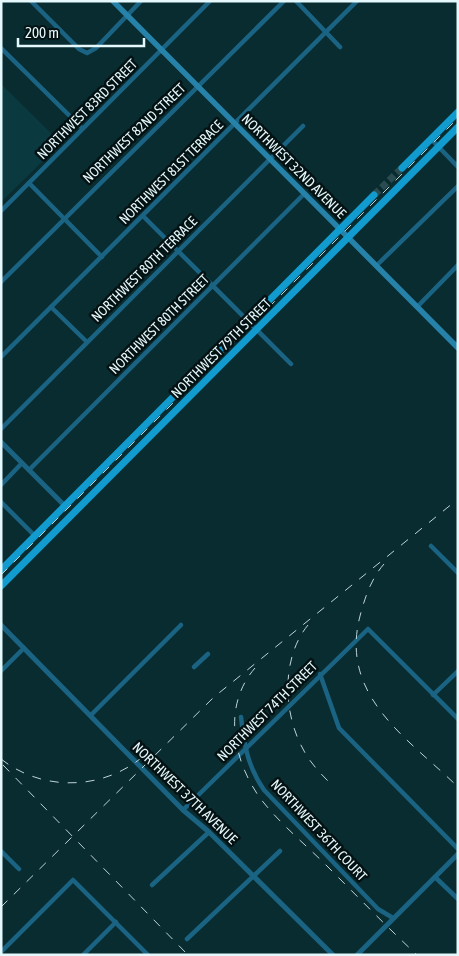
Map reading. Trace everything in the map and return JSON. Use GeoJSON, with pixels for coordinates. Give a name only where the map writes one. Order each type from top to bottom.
{"type":"FeatureCollection","features":[{"type":"Feature","properties":{"kind":"main road","name":"NORTHWEST 32ND AVENUE"},"geometry":{"type":"LineString","coordinates":[[113,1],[458,348]]}},
{"type":"Feature","properties":{"kind":"main road"},"geometry":{"type":"LineString","coordinates":[[402,168],[458,112]]}},
{"type":"Feature","properties":{"kind":"main road","name":"NORTHWEST 79TH STREET"},"geometry":{"type":"LineString","coordinates":[[1,586],[458,127]]}},
{"type":"Feature","properties":{"kind":"main road","name":"NORTHWEST 79TH STREET"},"geometry":{"type":"LineString","coordinates":[[3,566],[374,195]]}},
{"type":"Feature","properties":{"kind":"street"},"geometry":{"type":"LineString","coordinates":[[31,1],[79,49],[88,53],[96,48],[141,1]]}},
{"type":"Feature","properties":{"kind":"street","name":"NORTHWEST 83RD STREET"},"geometry":{"type":"LineString","coordinates":[[1,210],[210,1]]}},
{"type":"Feature","properties":{"kind":"street","name":"NORTHWEST 82ND STREET"},"geometry":{"type":"LineString","coordinates":[[1,282],[284,1]]}},
{"type":"Feature","properties":{"kind":"street"},"geometry":{"type":"LineString","coordinates":[[296,1],[340,47]]}},
{"type":"Feature","properties":{"kind":"street","name":"NORTHWEST 81ST TERRACE"},"geometry":{"type":"LineString","coordinates":[[1,357],[357,1]]}},
{"type":"Feature","properties":{"kind":"street"},"geometry":{"type":"LineString","coordinates":[[1,48],[82,128]]}},
{"type":"Feature","properties":{"kind":"street","name":"NORTHWEST 80TH TERRACE"},"geometry":{"type":"LineString","coordinates":[[1,429],[303,126]]}},
{"type":"Feature","properties":{"kind":"street"},"geometry":{"type":"LineString","coordinates":[[431,139],[458,167]]}},
{"type":"Feature","properties":{"kind":"street"},"geometry":{"type":"LineString","coordinates":[[29,183],[102,257]]}},
{"type":"Feature","properties":{"kind":"street"},"geometry":{"type":"LineString","coordinates":[[376,266],[458,186]]}},
{"type":"Feature","properties":{"kind":"street","name":"NORTHWEST 80TH STREET"},"geometry":{"type":"LineString","coordinates":[[29,470],[304,194]]}},
{"type":"Feature","properties":{"kind":"street"},"geometry":{"type":"LineString","coordinates":[[143,216],[291,364]]}},
{"type":"Feature","properties":{"kind":"street"},"geometry":{"type":"LineString","coordinates":[[417,307],[458,265]]}},
{"type":"Feature","properties":{"kind":"street"},"geometry":{"type":"LineString","coordinates":[[51,307],[87,342]]}},
{"type":"Feature","properties":{"kind":"street"},"geometry":{"type":"LineString","coordinates":[[1,442],[65,506]]}},
{"type":"Feature","properties":{"kind":"street"},"geometry":{"type":"LineString","coordinates":[[1,485],[22,463]]}},
{"type":"Feature","properties":{"kind":"street"},"geometry":{"type":"LineString","coordinates":[[1,502],[35,536]]}},
{"type":"Feature","properties":{"kind":"street"},"geometry":{"type":"LineString","coordinates":[[431,546],[458,573]]}},
{"type":"Feature","properties":{"kind":"street","name":"NORTHWEST 37TH AVENUE"},"geometry":{"type":"LineString","coordinates":[[1,625],[183,810],[209,832],[333,955]]}},
{"type":"Feature","properties":{"kind":"street"},"geometry":{"type":"LineString","coordinates":[[91,715],[181,626]]}},
{"type":"Feature","properties":{"kind":"street","name":"NORTHWEST 74TH STREET"},"geometry":{"type":"LineString","coordinates":[[183,810],[368,629],[433,695]]}},
{"type":"Feature","properties":{"kind":"street"},"geometry":{"type":"LineString","coordinates":[[1,671],[24,648]]}},
{"type":"Feature","properties":{"kind":"street"},"geometry":{"type":"LineString","coordinates":[[194,667],[208,654]]}},
{"type":"Feature","properties":{"kind":"street"},"geometry":{"type":"LineString","coordinates":[[458,671],[433,695],[458,719]]}},
{"type":"Feature","properties":{"kind":"street"},"geometry":{"type":"LineString","coordinates":[[320,674],[339,728],[458,849]]}},
{"type":"Feature","properties":{"kind":"street","name":"NORTHWEST 36TH COURT"},"geometry":{"type":"LineString","coordinates":[[241,717],[245,751],[253,774],[264,790],[378,909],[393,918]]}},
{"type":"Feature","properties":{"kind":"street"},"geometry":{"type":"LineString","coordinates":[[152,885],[209,832]]}},
{"type":"Feature","properties":{"kind":"street"},"geometry":{"type":"LineString","coordinates":[[1,851],[19,869]]}},
{"type":"Feature","properties":{"kind":"street"},"geometry":{"type":"LineString","coordinates":[[187,939],[280,851]]}},
{"type":"Feature","properties":{"kind":"street"},"geometry":{"type":"LineString","coordinates":[[357,955],[458,854]]}},
{"type":"Feature","properties":{"kind":"street"},"geometry":{"type":"LineString","coordinates":[[435,877],[458,899]]}},
{"type":"Feature","properties":{"kind":"street"},"geometry":{"type":"LineString","coordinates":[[1,952],[73,880],[148,955]]}},
{"type":"Feature","properties":{"kind":"street"},"geometry":{"type":"LineString","coordinates":[[83,955],[116,922]]}},
{"type":"Feature","properties":{"kind":"shaded area"},"geometry":{"type":"Polygon","coordinates":[[[1,84],[61,143],[1,202],[1,84]]]}},
{"type":"Feature","properties":{"kind":"tunnel"},"geometry":{"type":"LineString","coordinates":[[374,195],[402,168]]}},
{"type":"Feature","properties":{"kind":"railway"},"geometry":{"type":"LineString","coordinates":[[1,575],[458,118]]}},
{"type":"Feature","properties":{"kind":"railway"},"geometry":{"type":"LineString","coordinates":[[1,907],[214,697],[458,499]]}},
{"type":"Feature","properties":{"kind":"railway"},"geometry":{"type":"LineString","coordinates":[[384,564],[375,576],[360,616],[356,645],[360,670],[369,693],[383,714],[400,733],[458,787]]}},
{"type":"Feature","properties":{"kind":"railway"},"geometry":{"type":"LineString","coordinates":[[308,625],[299,638],[289,669],[289,703],[296,735],[303,749],[312,764],[332,785]]}},
{"type":"Feature","properties":{"kind":"railway"},"geometry":{"type":"LineString","coordinates":[[255,668],[245,683],[238,699],[235,716],[238,750],[243,767],[251,783],[260,798],[275,816],[417,955]]}},
{"type":"Feature","properties":{"kind":"railway"},"geometry":{"type":"LineString","coordinates":[[1,759],[18,770],[36,778],[55,782],[75,783],[113,775],[130,766],[146,754]]}},
{"type":"Feature","properties":{"kind":"railway"},"geometry":{"type":"LineString","coordinates":[[3,765],[188,955]]}}]}
